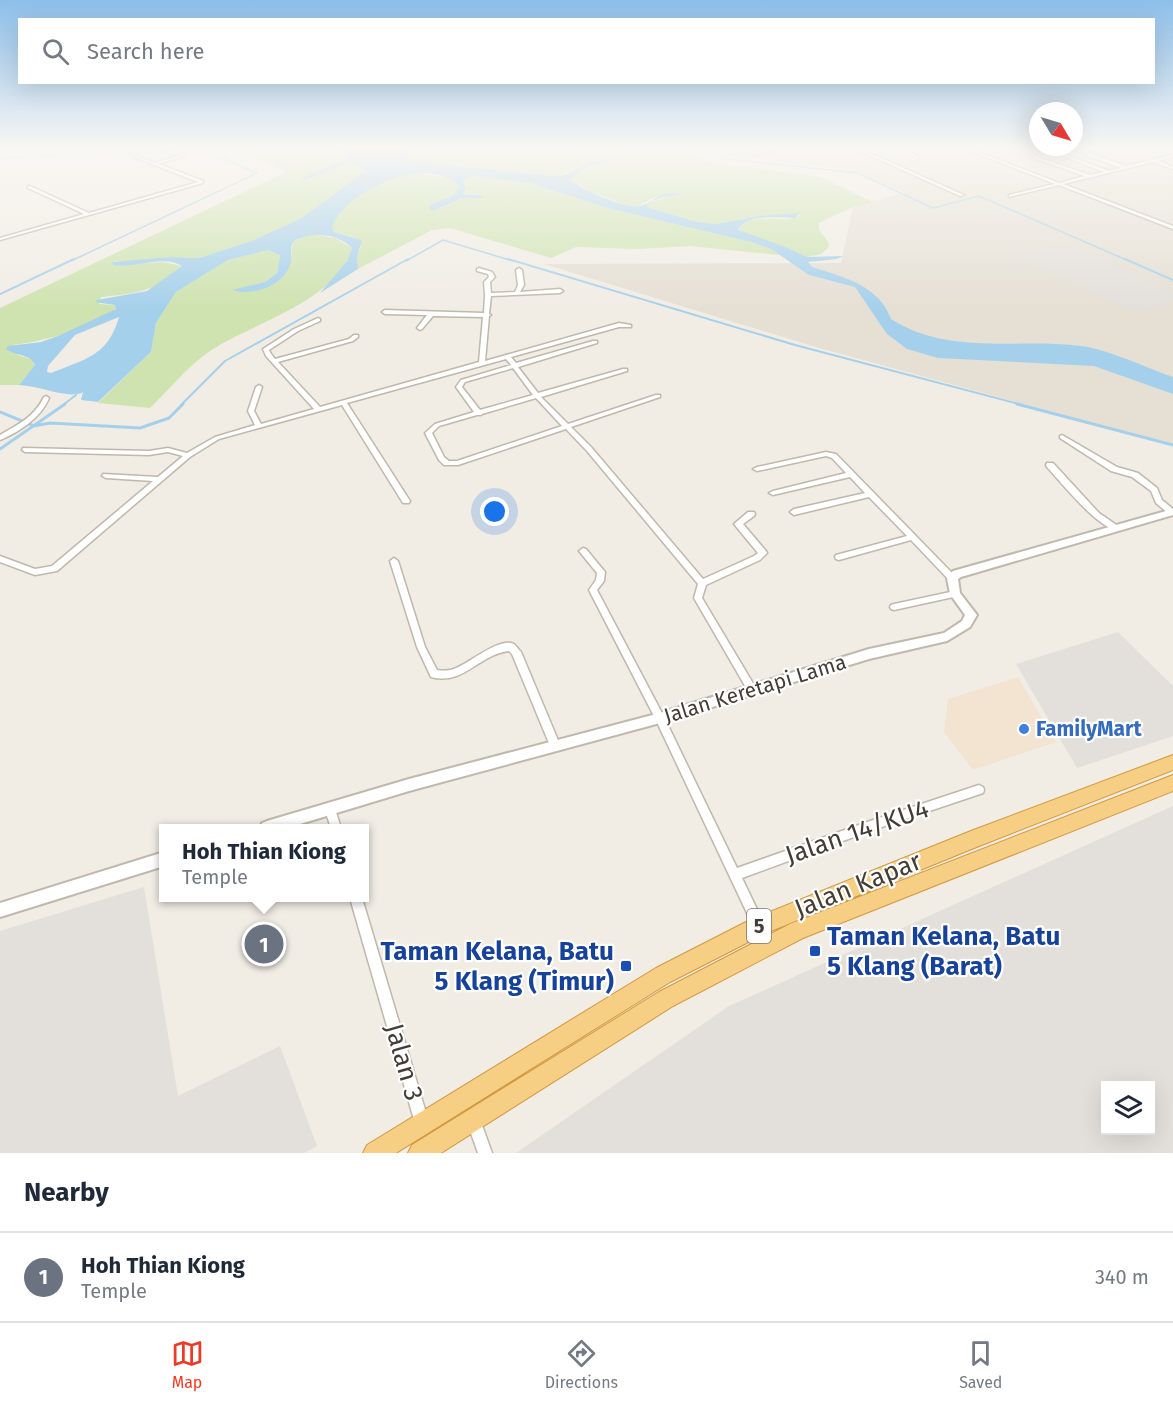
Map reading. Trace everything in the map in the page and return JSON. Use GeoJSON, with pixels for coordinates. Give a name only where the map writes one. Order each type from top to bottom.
{"type":"FeatureCollection","features":[{"type":"Feature","properties":{"kind":"highway","name":"Jalan Kapar"},"geometry":{"type":"LineString","coordinates":[[375,1153],[663,975],[759,926],[852,887],[1173,762]]}},
{"type":"Feature","properties":{"kind":"highway","name":"Jalan Kapar"},"geometry":{"type":"LineString","coordinates":[[420,1153],[666,999],[797,931],[1173,783]]}},
{"type":"Feature","properties":{"kind":"street"},"geometry":{"type":"LineString","coordinates":[[63,203],[88,214]]}},
{"type":"Feature","properties":{"kind":"street"},"geometry":{"type":"LineString","coordinates":[[0,239],[129,203]]}},
{"type":"Feature","properties":{"kind":"street"},"geometry":{"type":"LineString","coordinates":[[1108,203],[1173,228]]}},
{"type":"Feature","properties":{"kind":"street"},"geometry":{"type":"LineString","coordinates":[[479,270],[490,273],[492,277],[487,282],[488,315],[482,364]]}},
{"type":"Feature","properties":{"kind":"street"},"geometry":{"type":"LineString","coordinates":[[517,293],[521,285],[519,270]]}},
{"type":"Feature","properties":{"kind":"street"},"geometry":{"type":"LineString","coordinates":[[488,295],[560,291]]}},
{"type":"Feature","properties":{"kind":"street"},"geometry":{"type":"LineString","coordinates":[[386,312],[488,315]]}},
{"type":"Feature","properties":{"kind":"street"},"geometry":{"type":"LineString","coordinates":[[420,328],[431,314]]}},
{"type":"Feature","properties":{"kind":"street"},"geometry":{"type":"LineString","coordinates":[[318,320],[266,349],[268,355],[320,410]]}},
{"type":"Feature","properties":{"kind":"street"},"geometry":{"type":"LineString","coordinates":[[0,559],[36,572],[54,569],[188,455],[217,438],[619,325],[629,326]]}},
{"type":"Feature","properties":{"kind":"street"},"geometry":{"type":"LineString","coordinates":[[275,361],[351,340],[356,336]]}},
{"type":"Feature","properties":{"kind":"street"},"geometry":{"type":"LineString","coordinates":[[479,414],[459,384],[596,342]]}},
{"type":"Feature","properties":{"kind":"street"},"geometry":{"type":"LineString","coordinates":[[508,357],[538,397],[596,457],[702,583]]}},
{"type":"Feature","properties":{"kind":"street"},"geometry":{"type":"LineString","coordinates":[[625,370],[437,425],[428,433],[441,458],[447,463],[458,463],[564,425],[658,396]]}},
{"type":"Feature","properties":{"kind":"street"},"geometry":{"type":"LineString","coordinates":[[259,387],[251,411],[259,426]]}},
{"type":"Feature","properties":{"kind":"street"},"geometry":{"type":"LineString","coordinates":[[0,438],[33,417],[44,405],[46,398]]}},
{"type":"Feature","properties":{"kind":"street"},"geometry":{"type":"LineString","coordinates":[[344,403],[406,501]]}},
{"type":"Feature","properties":{"kind":"street"},"geometry":{"type":"LineString","coordinates":[[1062,437],[1114,470],[1133,473],[1154,490],[1158,501],[1173,512]]}},
{"type":"Feature","properties":{"kind":"street"},"geometry":{"type":"LineString","coordinates":[[25,450],[149,453],[168,450],[188,455]]}},
{"type":"Feature","properties":{"kind":"street"},"geometry":{"type":"LineString","coordinates":[[757,470],[826,454],[834,456],[952,578],[1173,512]]}},
{"type":"Feature","properties":{"kind":"street"},"geometry":{"type":"LineString","coordinates":[[1050,465],[1096,515],[1115,528]]}},
{"type":"Feature","properties":{"kind":"street"},"geometry":{"type":"LineString","coordinates":[[773,493],[852,474]]}},
{"type":"Feature","properties":{"kind":"street"},"geometry":{"type":"LineString","coordinates":[[106,476],[161,479]]}},
{"type":"Feature","properties":{"kind":"street"},"geometry":{"type":"LineString","coordinates":[[794,512],[870,494]]}},
{"type":"Feature","properties":{"kind":"street"},"geometry":{"type":"LineString","coordinates":[[702,583],[757,558],[763,553],[738,524],[751,514]]}},
{"type":"Feature","properties":{"kind":"street"},"geometry":{"type":"LineString","coordinates":[[839,557],[912,537]]}},
{"type":"Feature","properties":{"kind":"street"},"geometry":{"type":"LineString","coordinates":[[583,551],[601,572],[600,581],[593,590],[602,610],[660,718],[759,926]]}},
{"type":"Feature","properties":{"kind":"street"},"geometry":{"type":"LineString","coordinates":[[394,561],[421,647],[434,674],[451,676],[469,668],[493,650],[511,647],[516,652],[555,745]]}},
{"type":"Feature","properties":{"kind":"street","name":"Jalan Keretapi Lama"},"geometry":{"type":"LineString","coordinates":[[281,824],[555,745],[660,718],[751,688],[869,654],[946,637],[966,624],[971,615],[955,594],[952,578]]}},
{"type":"Feature","properties":{"kind":"street"},"geometry":{"type":"LineString","coordinates":[[702,583],[698,598],[751,688]]}},
{"type":"Feature","properties":{"kind":"street"},"geometry":{"type":"LineString","coordinates":[[894,607],[955,594]]}},
{"type":"Feature","properties":{"kind":"street","name":"Jalan 14/KU4"},"geometry":{"type":"LineString","coordinates":[[735,875],[870,826],[979,790]]}},
{"type":"Feature","properties":{"kind":"street"},"geometry":{"type":"LineString","coordinates":[[330,810],[335,824]]}},
{"type":"Feature","properties":{"kind":"street"},"geometry":{"type":"LineString","coordinates":[[0,910],[159,861]]}},
{"type":"Feature","properties":{"kind":"street","name":"Jalan 3"},"geometry":{"type":"LineString","coordinates":[[357,902],[422,1123]]}},
{"type":"Feature","properties":{"kind":"street"},"geometry":{"type":"LineString","coordinates":[[473,1119],[485,1153]]}},
{"type":"Feature","properties":{"kind":"shaded area"},"geometry":{"type":"Polygon","coordinates":[[[867,203],[1173,203],[1173,445],[816,347],[544,264],[841,263],[853,207],[867,203]]]}},
{"type":"Feature","properties":{"kind":"shaded area"},"geometry":{"type":"Polygon","coordinates":[[[1063,243],[1173,292],[1173,301],[1138,314],[1018,256],[1063,243]]]}},
{"type":"Feature","properties":{"kind":"shaded area"},"geometry":{"type":"Polygon","coordinates":[[[1118,632],[1173,686],[1173,736],[1077,768],[1016,664],[1118,632]]]}},
{"type":"Feature","properties":{"kind":"shaded area"},"geometry":{"type":"Polygon","coordinates":[[[1018,677],[1056,742],[973,770],[944,732],[948,699],[1018,677]]]}},
{"type":"Feature","properties":{"kind":"shaded area"},"geometry":{"type":"Polygon","coordinates":[[[1173,806],[1173,1153],[516,1153],[729,1006],[1173,806]]]}},
{"type":"Feature","properties":{"kind":"shaded area"},"geometry":{"type":"Polygon","coordinates":[[[144,887],[178,1096],[280,1046],[317,1146],[304,1153],[0,1153],[0,931],[144,887]]]}},
{"type":"Feature","properties":{"kind":"green space"},"geometry":{"type":"Polygon","coordinates":[[[221,203],[322,203],[300,219],[251,241],[199,258],[170,257],[136,262],[114,261],[113,265],[163,262],[182,266],[165,281],[145,290],[101,297],[99,304],[115,305],[116,308],[96,322],[38,341],[13,345],[18,355],[33,360],[35,365],[19,385],[0,385],[0,308],[221,203]]]}},
{"type":"Feature","properties":{"kind":"green space"},"geometry":{"type":"Polygon","coordinates":[[[349,203],[435,203],[430,205],[433,211],[451,203],[591,203],[751,242],[771,249],[779,255],[690,246],[637,249],[576,247],[551,258],[450,228],[432,230],[358,269],[357,257],[361,247],[354,237],[334,232],[332,227],[349,203]]]}},
{"type":"Feature","properties":{"kind":"green space"},"geometry":{"type":"Polygon","coordinates":[[[620,203],[644,203],[638,206],[620,203]]]}},
{"type":"Feature","properties":{"kind":"green space"},"geometry":{"type":"Polygon","coordinates":[[[870,203],[853,207],[819,223],[819,230],[829,243],[828,248],[821,254],[807,257],[786,247],[738,231],[750,220],[787,219],[801,214],[760,216],[716,224],[697,222],[647,207],[647,204],[870,203]]]}},
{"type":"Feature","properties":{"kind":"green space"},"geometry":{"type":"Polygon","coordinates":[[[310,234],[335,238],[352,248],[343,267],[329,283],[290,310],[224,342],[207,353],[150,408],[98,403],[151,352],[156,323],[176,292],[228,260],[268,250],[280,255],[277,273],[265,282],[249,287],[249,291],[273,284],[291,261],[293,242],[310,234]]]}},
{"type":"Feature","properties":{"kind":"water"},"geometry":{"type":"Polygon","coordinates":[[[322,203],[350,203],[340,213],[332,227],[334,232],[362,240],[357,257],[358,269],[320,293],[347,261],[352,248],[339,239],[323,235],[307,236],[293,242],[291,261],[283,277],[276,283],[259,290],[240,292],[232,290],[265,282],[277,273],[280,255],[268,250],[228,260],[176,292],[156,323],[151,352],[98,402],[81,400],[83,392],[63,394],[19,385],[35,365],[30,359],[6,349],[8,346],[41,342],[58,336],[116,309],[115,305],[95,302],[97,300],[147,291],[182,266],[166,261],[121,266],[113,265],[112,262],[170,257],[199,258],[251,241],[300,219],[322,203]],[[119,317],[75,335],[48,366],[47,372],[51,373],[85,359],[102,348],[109,340],[119,317]]]}},
{"type":"Feature","properties":{"kind":"water"},"geometry":{"type":"Polygon","coordinates":[[[451,203],[433,211],[429,209],[430,205],[451,203]]]}},
{"type":"Feature","properties":{"kind":"water"},"geometry":{"type":"Polygon","coordinates":[[[591,203],[620,203],[639,206],[650,203],[647,207],[697,222],[716,224],[760,216],[800,213],[795,218],[755,219],[748,221],[738,230],[807,257],[843,256],[837,259],[808,262],[812,267],[847,279],[869,290],[885,307],[891,319],[913,330],[936,338],[959,342],[1057,344],[1091,348],[1173,377],[1173,394],[1094,366],[938,358],[907,349],[887,334],[855,287],[809,275],[771,249],[751,242],[591,203]]]}},
{"type":"Feature","properties":{"kind":"waterway"},"geometry":{"type":"LineString","coordinates":[[71,261],[194,203]]}},
{"type":"Feature","properties":{"kind":"waterway"},"geometry":{"type":"LineString","coordinates":[[922,203],[933,208],[953,203]]}},
{"type":"Feature","properties":{"kind":"waterway"},"geometry":{"type":"LineString","coordinates":[[995,203],[1129,261]]}},
{"type":"Feature","properties":{"kind":"waterway"},"geometry":{"type":"LineString","coordinates":[[406,261],[443,240],[513,261]]}},
{"type":"Feature","properties":{"kind":"waterway"},"geometry":{"type":"LineString","coordinates":[[0,294],[74,259]]}},
{"type":"Feature","properties":{"kind":"waterway"},"geometry":{"type":"LineString","coordinates":[[181,405],[225,361],[408,259]]}},
{"type":"Feature","properties":{"kind":"waterway"},"geometry":{"type":"LineString","coordinates":[[508,259],[795,345],[1023,405]]}},
{"type":"Feature","properties":{"kind":"waterway"},"geometry":{"type":"LineString","coordinates":[[1125,259],[1173,280]]}},
{"type":"Feature","properties":{"kind":"waterway"},"geometry":{"type":"LineString","coordinates":[[63,405],[76,395]]}},
{"type":"Feature","properties":{"kind":"waterway"},"geometry":{"type":"LineString","coordinates":[[34,426],[65,404]]}},
{"type":"Feature","properties":{"kind":"waterway"},"geometry":{"type":"LineString","coordinates":[[34,426],[50,423],[140,428],[169,418],[183,404]]}},
{"type":"Feature","properties":{"kind":"waterway"},"geometry":{"type":"LineString","coordinates":[[1017,404],[1173,445]]}},
{"type":"Feature","properties":{"kind":"waterway"},"geometry":{"type":"LineString","coordinates":[[0,412],[34,426]]}},
{"type":"Feature","properties":{"kind":"waterway"},"geometry":{"type":"LineString","coordinates":[[0,449],[34,426]]}},
{"type":"Feature","properties":{"kind":"place","name":"FamilyMart"},"geometry":{"type":"Point","coordinates":[1024,729]}},
{"type":"Feature","properties":{"kind":"place","name":"Hoh Thian Kiong"},"geometry":{"type":"Point","coordinates":[264,944]}},
{"type":"Feature","properties":{"kind":"place","name":"Taman Kelana, Batu 5 Klang (Barat)"},"geometry":{"type":"Point","coordinates":[815,951]}},
{"type":"Feature","properties":{"kind":"place","name":"Taman Kelana, Batu 5 Klang (Timur)"},"geometry":{"type":"Point","coordinates":[626,966]}}]}
